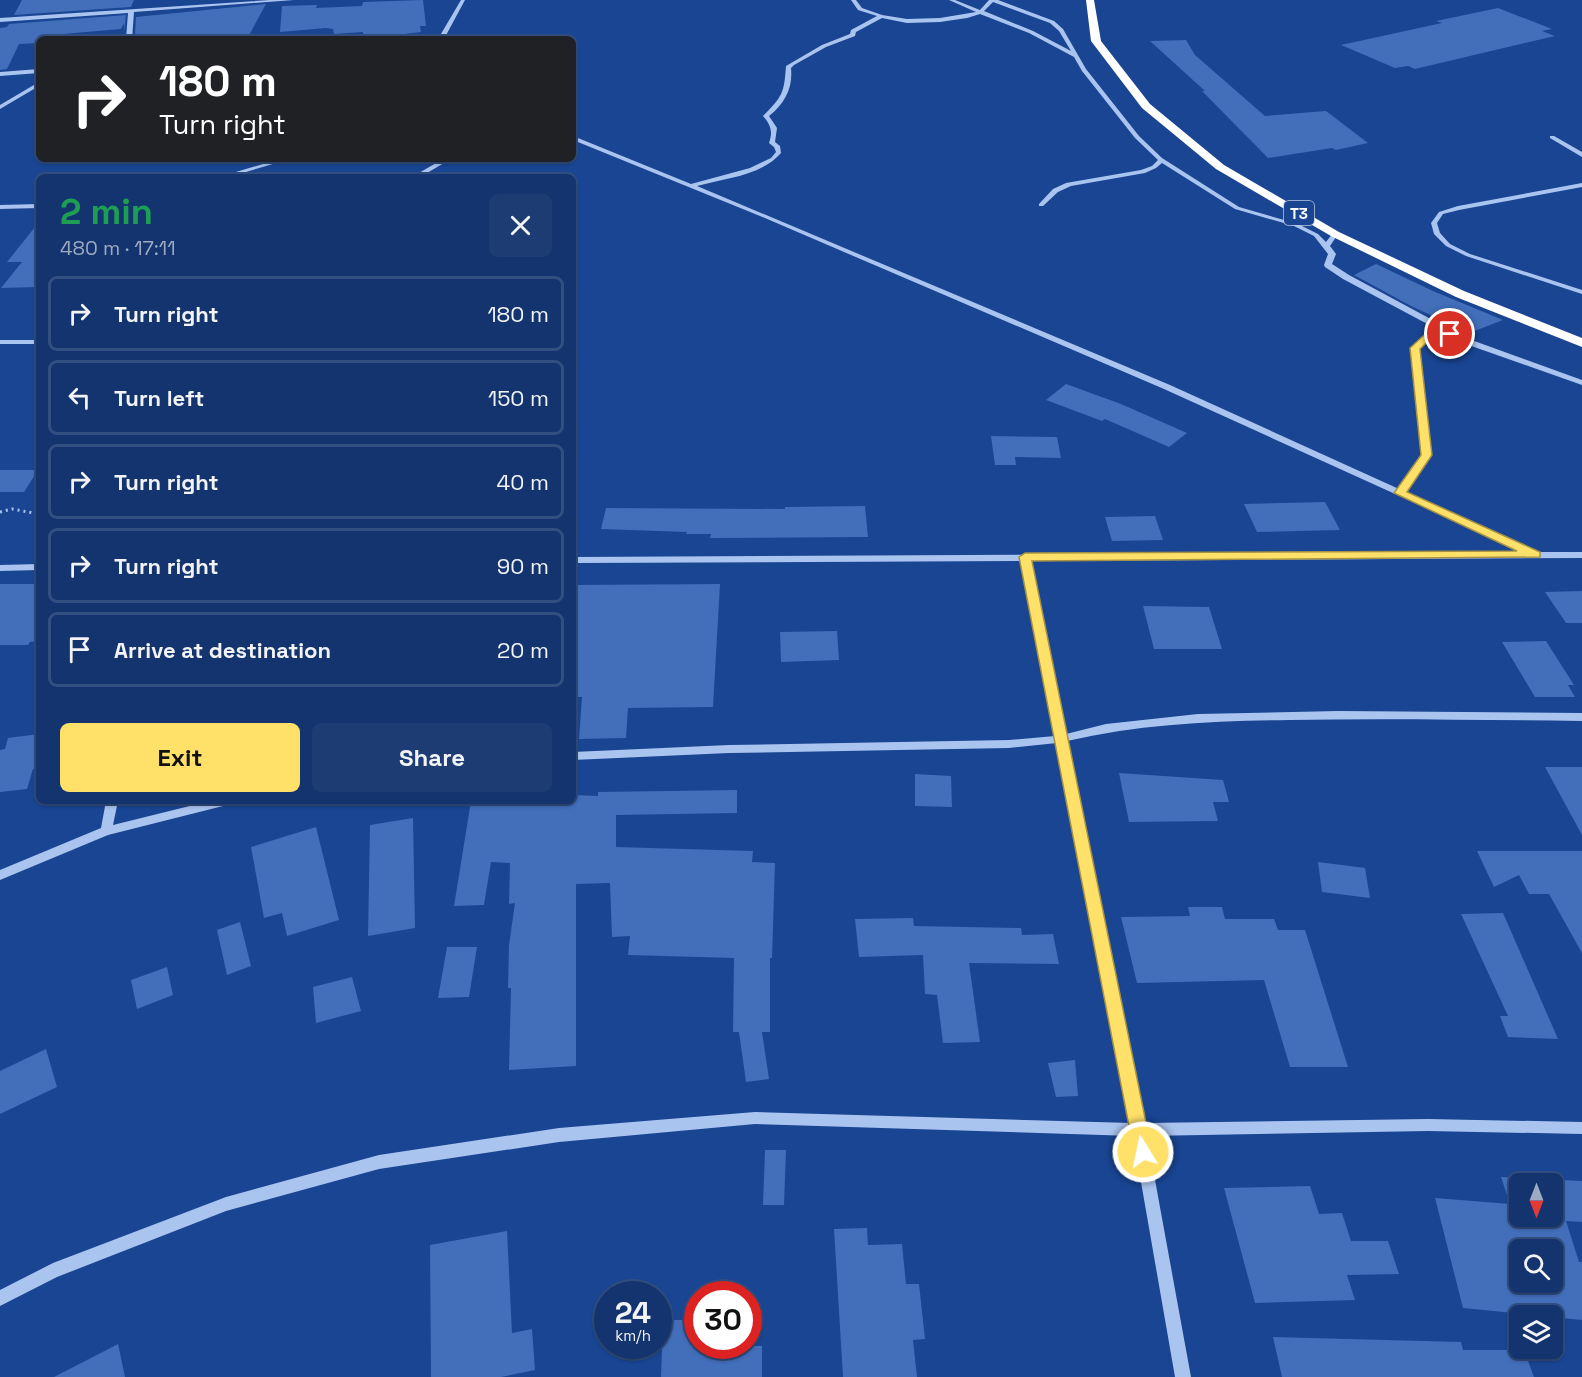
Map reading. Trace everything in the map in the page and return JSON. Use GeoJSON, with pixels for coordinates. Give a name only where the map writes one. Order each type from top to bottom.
{"type":"FeatureCollection","features":[{"type":"Feature","properties":{"kind":"highway","name":"T3"},"geometry":{"type":"LineString","coordinates":[[1090,0],[1096,41],[1146,106],[1220,168],[1335,234],[1460,294],[1582,343]]}},
{"type":"Feature","properties":{"kind":"street"},"geometry":{"type":"LineString","coordinates":[[0,20],[292,0]]}},
{"type":"Feature","properties":{"kind":"street"},"geometry":{"type":"LineString","coordinates":[[443,36],[463,0]]}},
{"type":"Feature","properties":{"kind":"street"},"geometry":{"type":"LineString","coordinates":[[854,0],[860,9],[906,21],[940,20],[980,12],[993,0],[1052,22],[1061,30],[1076,56],[1137,137],[1162,160],[1237,208],[1296,225],[1316,235],[1332,254],[1328,265],[1346,278],[1462,340],[1582,383]]}},
{"type":"Feature","properties":{"kind":"street"},"geometry":{"type":"LineString","coordinates":[[951,0],[1031,32],[1076,56]]}},
{"type":"Feature","properties":{"kind":"street"},"geometry":{"type":"LineString","coordinates":[[129,36],[131,12]]}},
{"type":"Feature","properties":{"kind":"street"},"geometry":{"type":"LineString","coordinates":[[690,186],[770,163],[779,152],[777,146],[772,143],[775,132],[773,124],[766,116],[783,99],[789,87],[791,78],[788,67],[824,46],[853,35],[853,31],[880,16]]}},
{"type":"Feature","properties":{"kind":"street"},"geometry":{"type":"LineString","coordinates":[[0,74],[36,70]]}},
{"type":"Feature","properties":{"kind":"street"},"geometry":{"type":"LineString","coordinates":[[0,107],[36,86]]}},
{"type":"Feature","properties":{"kind":"street"},"geometry":{"type":"LineString","coordinates":[[1552,137],[1582,155]]}},
{"type":"Feature","properties":{"kind":"street"},"geometry":{"type":"LineString","coordinates":[[576,139],[1167,387],[1536,554]]}},
{"type":"Feature","properties":{"kind":"street"},"geometry":{"type":"LineString","coordinates":[[1041,205],[1057,189],[1088,180],[1141,171],[1154,167],[1162,160]]}},
{"type":"Feature","properties":{"kind":"street"},"geometry":{"type":"LineString","coordinates":[[233,174],[276,162]]}},
{"type":"Feature","properties":{"kind":"street"},"geometry":{"type":"LineString","coordinates":[[420,174],[442,162]]}},
{"type":"Feature","properties":{"kind":"street"},"geometry":{"type":"LineString","coordinates":[[1582,185],[1458,208],[1441,213],[1434,223],[1437,234],[1448,244],[1468,255],[1582,292]]}},
{"type":"Feature","properties":{"kind":"street"},"geometry":{"type":"LineString","coordinates":[[0,207],[36,206]]}},
{"type":"Feature","properties":{"kind":"street"},"geometry":{"type":"LineString","coordinates":[[1326,246],[1335,234]]}},
{"type":"Feature","properties":{"kind":"street"},"geometry":{"type":"LineString","coordinates":[[1400,493],[1426,455],[1415,348],[1438,327]]}},
{"type":"Feature","properties":{"kind":"street"},"geometry":{"type":"LineString","coordinates":[[0,342],[36,342]]}},
{"type":"Feature","properties":{"kind":"street"},"geometry":{"type":"LineString","coordinates":[[576,560],[1582,555]]}},
{"type":"Feature","properties":{"kind":"street"},"geometry":{"type":"LineString","coordinates":[[1025,557],[1139,1130],[1183,1377]]}},
{"type":"Feature","properties":{"kind":"street"},"geometry":{"type":"LineString","coordinates":[[0,568],[36,567]]}},
{"type":"Feature","properties":{"kind":"street"},"geometry":{"type":"LineString","coordinates":[[576,756],[729,749],[1009,744],[1060,739],[1106,728],[1198,718],[1582,717]]}},
{"type":"Feature","properties":{"kind":"street"},"geometry":{"type":"LineString","coordinates":[[106,831],[111,804]]}},
{"type":"Feature","properties":{"kind":"street"},"geometry":{"type":"LineString","coordinates":[[0,875],[106,831],[215,804]]}},
{"type":"Feature","properties":{"kind":"street"},"geometry":{"type":"LineString","coordinates":[[0,1298],[53,1271],[226,1204],[379,1162],[548,1136],[755,1118],[1139,1130],[1428,1125],[1582,1128]]}},
{"type":"Feature","properties":{"kind":"path"},"geometry":{"type":"LineString","coordinates":[[0,512],[12,509],[36,513]]}},
{"type":"Feature","properties":{"kind":"building"},"geometry":{"type":"Polygon","coordinates":[[[22,0],[134,0],[131,7],[14,15],[22,0]]]}},
{"type":"Feature","properties":{"kind":"building"},"geometry":{"type":"Polygon","coordinates":[[[423,0],[426,26],[420,26],[421,32],[388,36],[363,36],[363,32],[334,34],[333,29],[326,28],[280,32],[282,6],[317,5],[316,8],[362,6],[363,2],[423,0]]]}},
{"type":"Feature","properties":{"kind":"building"},"geometry":{"type":"Polygon","coordinates":[[[266,4],[249,36],[135,35],[136,17],[266,4]]]}},
{"type":"Feature","properties":{"kind":"building"},"geometry":{"type":"Polygon","coordinates":[[[1498,8],[1552,29],[1542,31],[1555,36],[1415,69],[1408,66],[1395,68],[1341,45],[1442,23],[1436,21],[1498,8]]]}},
{"type":"Feature","properties":{"kind":"building"},"geometry":{"type":"Polygon","coordinates":[[[126,15],[124,32],[124,23],[121,29],[63,34],[62,36],[36,36],[36,43],[19,44],[7,69],[0,70],[0,28],[7,27],[9,24],[126,15]]]}},
{"type":"Feature","properties":{"kind":"building"},"geometry":{"type":"Polygon","coordinates":[[[1186,40],[1195,55],[1265,116],[1326,111],[1368,143],[1336,150],[1332,148],[1268,158],[1202,91],[1205,91],[1150,41],[1186,40]]]}},
{"type":"Feature","properties":{"kind":"building"},"geometry":{"type":"Polygon","coordinates":[[[36,226],[36,287],[1,288],[22,262],[7,262],[36,226]]]}},
{"type":"Feature","properties":{"kind":"building"},"geometry":{"type":"Polygon","coordinates":[[[1376,264],[1503,320],[1472,332],[1461,329],[1411,306],[1354,275],[1376,264]]]}},
{"type":"Feature","properties":{"kind":"building"},"geometry":{"type":"Polygon","coordinates":[[[1066,384],[1121,404],[1187,433],[1169,447],[1105,419],[1102,421],[1046,400],[1066,384]]]}},
{"type":"Feature","properties":{"kind":"building"},"geometry":{"type":"Polygon","coordinates":[[[991,436],[1057,437],[1061,458],[1015,457],[1016,465],[995,465],[991,436]]]}},
{"type":"Feature","properties":{"kind":"building"},"geometry":{"type":"Polygon","coordinates":[[[0,470],[36,470],[24,492],[0,492],[0,470]]]}},
{"type":"Feature","properties":{"kind":"building"},"geometry":{"type":"Polygon","coordinates":[[[1325,502],[1340,530],[1257,532],[1244,504],[1325,502]]]}},
{"type":"Feature","properties":{"kind":"building"},"geometry":{"type":"Polygon","coordinates":[[[865,506],[868,537],[710,538],[711,534],[601,529],[606,508],[785,509],[785,507],[865,506]]]}},
{"type":"Feature","properties":{"kind":"building"},"geometry":{"type":"Polygon","coordinates":[[[1155,516],[1163,540],[1112,541],[1105,517],[1155,516]]]}},
{"type":"Feature","properties":{"kind":"building"},"geometry":{"type":"Polygon","coordinates":[[[0,584],[36,584],[36,641],[30,642],[28,645],[0,645],[0,584]]]}},
{"type":"Feature","properties":{"kind":"building"},"geometry":{"type":"Polygon","coordinates":[[[720,584],[713,707],[628,708],[626,738],[579,739],[582,697],[576,697],[576,585],[720,584]]]}},
{"type":"Feature","properties":{"kind":"building"},"geometry":{"type":"Polygon","coordinates":[[[1582,591],[1582,623],[1566,623],[1545,592],[1582,591]]]}},
{"type":"Feature","properties":{"kind":"building"},"geometry":{"type":"Polygon","coordinates":[[[1143,606],[1209,607],[1222,649],[1154,649],[1143,606]]]}},
{"type":"Feature","properties":{"kind":"building"},"geometry":{"type":"Polygon","coordinates":[[[837,631],[839,660],[781,662],[780,632],[837,631]]]}},
{"type":"Feature","properties":{"kind":"building"},"geometry":{"type":"Polygon","coordinates":[[[1546,641],[1574,685],[1568,685],[1575,697],[1535,697],[1502,642],[1546,641]]]}},
{"type":"Feature","properties":{"kind":"building"},"geometry":{"type":"Polygon","coordinates":[[[36,734],[36,769],[33,769],[27,789],[0,792],[0,750],[5,749],[8,738],[36,734]]]}},
{"type":"Feature","properties":{"kind":"building"},"geometry":{"type":"Polygon","coordinates":[[[1545,767],[1582,767],[1582,835],[1545,767]]]}},
{"type":"Feature","properties":{"kind":"building"},"geometry":{"type":"Polygon","coordinates":[[[1119,773],[1223,780],[1229,802],[1213,802],[1218,821],[1129,822],[1119,773]]]}},
{"type":"Feature","properties":{"kind":"building"},"geometry":{"type":"Polygon","coordinates":[[[915,774],[951,776],[952,807],[915,806],[915,774]]]}},
{"type":"Feature","properties":{"kind":"building"},"geometry":{"type":"Polygon","coordinates":[[[737,790],[737,813],[616,815],[616,847],[753,851],[752,862],[775,863],[772,958],[770,958],[770,1032],[762,1032],[769,1079],[746,1082],[739,1032],[733,1032],[734,958],[628,955],[630,936],[612,937],[610,883],[576,884],[576,1066],[509,1070],[511,988],[508,988],[509,945],[515,903],[509,904],[510,863],[491,862],[484,905],[454,906],[471,804],[576,804],[576,795],[598,796],[598,792],[737,790]]]}},
{"type":"Feature","properties":{"kind":"building"},"geometry":{"type":"Polygon","coordinates":[[[413,818],[415,928],[368,936],[370,825],[413,818]]]}},
{"type":"Feature","properties":{"kind":"building"},"geometry":{"type":"Polygon","coordinates":[[[316,827],[339,920],[287,936],[282,913],[264,918],[251,847],[316,827]]]}},
{"type":"Feature","properties":{"kind":"building"},"geometry":{"type":"Polygon","coordinates":[[[1477,851],[1582,851],[1582,953],[1549,894],[1529,894],[1519,875],[1494,887],[1477,851]]]}},
{"type":"Feature","properties":{"kind":"building"},"geometry":{"type":"Polygon","coordinates":[[[1318,862],[1365,868],[1370,898],[1322,892],[1318,862]]]}},
{"type":"Feature","properties":{"kind":"building"},"geometry":{"type":"Polygon","coordinates":[[[1188,907],[1222,907],[1225,919],[1274,919],[1278,930],[1305,930],[1348,1067],[1290,1067],[1264,980],[1137,983],[1121,917],[1190,916],[1188,907]]]}},
{"type":"Feature","properties":{"kind":"building"},"geometry":{"type":"Polygon","coordinates":[[[1503,913],[1558,1039],[1508,1037],[1500,1016],[1508,1016],[1461,914],[1503,913]]]}},
{"type":"Feature","properties":{"kind":"building"},"geometry":{"type":"Polygon","coordinates":[[[913,918],[914,926],[1021,928],[1022,935],[1053,934],[1059,964],[969,963],[980,1042],[943,1043],[937,995],[925,994],[923,955],[859,957],[855,919],[913,918]]]}},
{"type":"Feature","properties":{"kind":"building"},"geometry":{"type":"Polygon","coordinates":[[[240,922],[251,966],[227,975],[217,930],[240,922]]]}},
{"type":"Feature","properties":{"kind":"building"},"geometry":{"type":"Polygon","coordinates":[[[447,947],[477,947],[469,997],[438,998],[447,947]]]}},
{"type":"Feature","properties":{"kind":"building"},"geometry":{"type":"Polygon","coordinates":[[[167,967],[173,995],[137,1009],[131,980],[167,967]]]}},
{"type":"Feature","properties":{"kind":"building"},"geometry":{"type":"Polygon","coordinates":[[[352,977],[361,1011],[316,1023],[313,987],[352,977]]]}},
{"type":"Feature","properties":{"kind":"building"},"geometry":{"type":"Polygon","coordinates":[[[46,1049],[57,1087],[0,1114],[0,1071],[46,1049]]]}},
{"type":"Feature","properties":{"kind":"building"},"geometry":{"type":"Polygon","coordinates":[[[1075,1060],[1078,1096],[1056,1097],[1048,1063],[1075,1060]]]}},
{"type":"Feature","properties":{"kind":"building"},"geometry":{"type":"Polygon","coordinates":[[[765,1150],[786,1150],[784,1205],[763,1205],[765,1150]]]}},
{"type":"Feature","properties":{"kind":"building"},"geometry":{"type":"Polygon","coordinates":[[[1501,1177],[1509,1177],[1509,1201],[1501,1177]]]}},
{"type":"Feature","properties":{"kind":"building"},"geometry":{"type":"Polygon","coordinates":[[[1563,1180],[1582,1181],[1582,1222],[1566,1221],[1579,1262],[1582,1262],[1582,1320],[1563,1318],[1563,1305],[1509,1305],[1509,1313],[1463,1308],[1435,1198],[1509,1204],[1509,1227],[1563,1227],[1563,1180]]]}},
{"type":"Feature","properties":{"kind":"building"},"geometry":{"type":"Polygon","coordinates":[[[1310,1186],[1319,1214],[1342,1213],[1351,1241],[1388,1241],[1399,1274],[1347,1275],[1355,1300],[1255,1303],[1224,1188],[1310,1186]]]}},
{"type":"Feature","properties":{"kind":"building"},"geometry":{"type":"Polygon","coordinates":[[[867,1228],[868,1245],[902,1244],[906,1284],[919,1284],[925,1339],[913,1340],[917,1377],[843,1377],[834,1229],[867,1228]]]}},
{"type":"Feature","properties":{"kind":"building"},"geometry":{"type":"Polygon","coordinates":[[[507,1231],[512,1333],[532,1329],[535,1370],[501,1377],[431,1377],[430,1245],[507,1231]]]}},
{"type":"Feature","properties":{"kind":"building"},"geometry":{"type":"Polygon","coordinates":[[[672,1320],[684,1320],[684,1359],[762,1359],[762,1377],[661,1377],[662,1359],[672,1359],[672,1320]]]}},
{"type":"Feature","properties":{"kind":"building"},"geometry":{"type":"Polygon","coordinates":[[[1273,1337],[1461,1342],[1463,1350],[1509,1350],[1509,1359],[1527,1359],[1534,1377],[1282,1377],[1273,1337]]]}},
{"type":"Feature","properties":{"kind":"building"},"geometry":{"type":"Polygon","coordinates":[[[118,1344],[125,1377],[54,1377],[118,1344]]]}},
{"type":"Feature","properties":{"kind":"route"},"geometry":{"type":"LineString","coordinates":[[1143,1152],[1025,557],[1536,554],[1400,493],[1426,455],[1415,348],[1438,327],[1450,334]]}}]}
